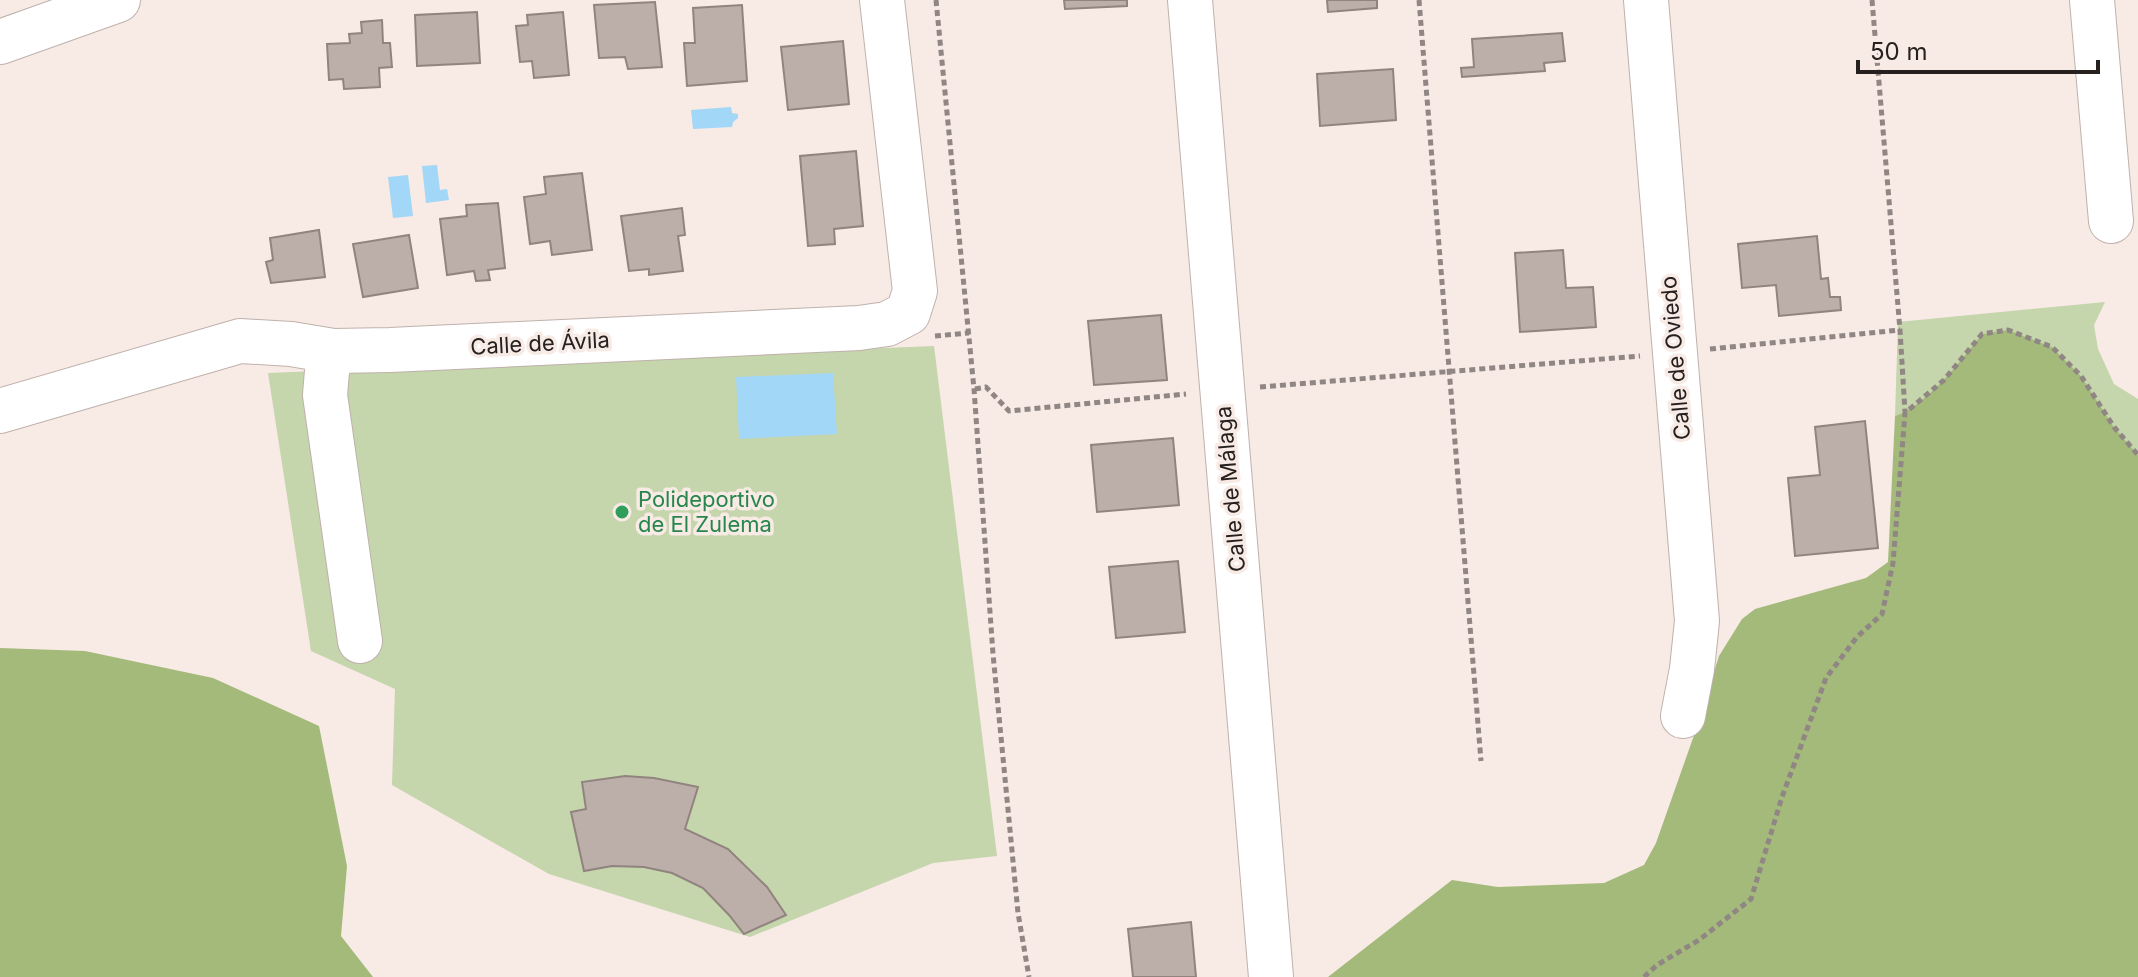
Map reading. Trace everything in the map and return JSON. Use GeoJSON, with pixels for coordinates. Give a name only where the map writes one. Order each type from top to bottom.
{"type":"FeatureCollection","features":[{"type":"Feature","properties":{"kind":"street"},"geometry":{"type":"LineString","coordinates":[[0,42],[118,0]]}},
{"type":"Feature","properties":{"kind":"street","name":"Calle de Ávila"},"geometry":{"type":"LineString","coordinates":[[0,411],[240,341],[291,344],[333,351],[828,330],[887,324],[908,313],[915,291],[882,0]]}},
{"type":"Feature","properties":{"kind":"street","name":"Calle de Málaga"},"geometry":{"type":"LineString","coordinates":[[1190,0],[1271,977]]}},
{"type":"Feature","properties":{"kind":"street","name":"Calle de Oviedo"},"geometry":{"type":"LineString","coordinates":[[1646,0],[1697,621],[1683,716]]}},
{"type":"Feature","properties":{"kind":"street"},"geometry":{"type":"LineString","coordinates":[[2092,0],[2111,221]]}},
{"type":"Feature","properties":{"kind":"street"},"geometry":{"type":"LineString","coordinates":[[333,351],[325,395],[360,641]]}},
{"type":"Feature","properties":{"kind":"path"},"geometry":{"type":"LineString","coordinates":[[936,0],[974,389],[993,654],[1018,913],[1029,977]]}},
{"type":"Feature","properties":{"kind":"path"},"geometry":{"type":"LineString","coordinates":[[1419,0],[1481,761]]}},
{"type":"Feature","properties":{"kind":"path"},"geometry":{"type":"LineString","coordinates":[[1644,977],[1657,965],[1699,940],[1751,899],[1782,797],[1826,678],[1857,637],[1882,614],[1893,563],[1905,413],[1872,0]]}},
{"type":"Feature","properties":{"kind":"path"},"geometry":{"type":"LineString","coordinates":[[974,389],[986,387],[1009,411],[1222,390],[1675,353],[1900,330]]}},
{"type":"Feature","properties":{"kind":"path"},"geometry":{"type":"LineString","coordinates":[[1905,413],[1944,380],[1982,334],[2008,330],[2052,347],[2081,376],[2114,427],[2138,455]]}},
{"type":"Feature","properties":{"kind":"green space"},"geometry":{"type":"Polygon","coordinates":[[[2105,302],[2094,325],[2098,349],[2114,384],[2138,399],[2138,455],[2114,427],[2081,376],[2052,347],[2008,331],[1982,334],[1931,392],[1895,416],[1898,322],[2105,302]]]}},
{"type":"Feature","properties":{"kind":"green space"},"geometry":{"type":"Polygon","coordinates":[[[2008,330],[2052,347],[2081,376],[2114,427],[2138,455],[2138,977],[1328,977],[1452,880],[1498,887],[1604,883],[1644,865],[1656,843],[1719,656],[1742,619],[1755,609],[1866,578],[1888,562],[1895,416],[1931,392],[1982,334],[2008,330]]]}},
{"type":"Feature","properties":{"kind":"green space","name":"Polideportivo de El Zulema"},"geometry":{"type":"Polygon","coordinates":[[[934,346],[997,856],[933,863],[750,937],[549,874],[392,785],[395,689],[311,651],[268,373],[934,346]]]}},
{"type":"Feature","properties":{"kind":"green space"},"geometry":{"type":"Polygon","coordinates":[[[0,648],[85,651],[213,678],[319,726],[347,866],[341,936],[373,977],[0,977],[0,648]]]}},
{"type":"Feature","properties":{"kind":"water"},"geometry":{"type":"Polygon","coordinates":[[[731,107],[732,113],[738,114],[732,127],[693,129],[691,110],[731,107]]]}},
{"type":"Feature","properties":{"kind":"water"},"geometry":{"type":"Polygon","coordinates":[[[437,165],[440,190],[447,189],[449,200],[426,203],[422,166],[437,165]]]}},
{"type":"Feature","properties":{"kind":"water"},"geometry":{"type":"Polygon","coordinates":[[[408,175],[413,216],[393,218],[388,177],[408,175]]]}},
{"type":"Feature","properties":{"kind":"water"},"geometry":{"type":"Polygon","coordinates":[[[833,373],[837,434],[739,439],[736,377],[833,373]]]}},
{"type":"Feature","properties":{"kind":"building"},"geometry":{"type":"Polygon","coordinates":[[[1064,0],[1127,0],[1127,6],[1065,9],[1064,0]]]}},
{"type":"Feature","properties":{"kind":"building"},"geometry":{"type":"Polygon","coordinates":[[[1327,0],[1377,0],[1377,8],[1328,12],[1327,0]]]}},
{"type":"Feature","properties":{"kind":"building"},"geometry":{"type":"Polygon","coordinates":[[[655,2],[662,67],[628,69],[625,57],[599,58],[594,5],[655,2]]]}},
{"type":"Feature","properties":{"kind":"building"},"geometry":{"type":"Polygon","coordinates":[[[742,5],[747,81],[687,86],[684,43],[695,43],[693,8],[742,5]]]}},
{"type":"Feature","properties":{"kind":"building"},"geometry":{"type":"Polygon","coordinates":[[[477,12],[480,63],[417,66],[415,15],[477,12]]]}},
{"type":"Feature","properties":{"kind":"building"},"geometry":{"type":"Polygon","coordinates":[[[563,12],[569,75],[534,78],[532,61],[520,62],[516,26],[528,25],[527,15],[563,12]]]}},
{"type":"Feature","properties":{"kind":"building"},"geometry":{"type":"Polygon","coordinates":[[[382,20],[383,43],[390,43],[392,67],[379,68],[380,87],[344,89],[343,79],[329,80],[327,44],[350,43],[349,34],[362,33],[361,22],[382,20]]]}},
{"type":"Feature","properties":{"kind":"building"},"geometry":{"type":"Polygon","coordinates":[[[1562,33],[1565,61],[1544,63],[1545,71],[1462,77],[1461,68],[1474,67],[1472,39],[1562,33]]]}},
{"type":"Feature","properties":{"kind":"building"},"geometry":{"type":"Polygon","coordinates":[[[843,41],[849,104],[788,110],[781,47],[843,41]]]}},
{"type":"Feature","properties":{"kind":"building"},"geometry":{"type":"Polygon","coordinates":[[[1393,69],[1396,120],[1320,126],[1317,74],[1393,69]]]}},
{"type":"Feature","properties":{"kind":"building"},"geometry":{"type":"Polygon","coordinates":[[[856,151],[863,226],[834,229],[835,244],[808,246],[800,156],[856,151]]]}},
{"type":"Feature","properties":{"kind":"building"},"geometry":{"type":"Polygon","coordinates":[[[582,173],[592,250],[552,255],[550,241],[530,244],[524,197],[546,194],[544,177],[582,173]]]}},
{"type":"Feature","properties":{"kind":"building"},"geometry":{"type":"Polygon","coordinates":[[[498,203],[505,268],[488,270],[490,280],[476,281],[474,271],[447,275],[440,219],[467,216],[466,205],[498,203]]]}},
{"type":"Feature","properties":{"kind":"building"},"geometry":{"type":"Polygon","coordinates":[[[682,208],[685,235],[678,236],[683,271],[649,275],[649,269],[629,271],[621,216],[682,208]]]}},
{"type":"Feature","properties":{"kind":"building"},"geometry":{"type":"Polygon","coordinates":[[[319,230],[325,277],[271,283],[266,262],[273,260],[270,238],[319,230]]]}},
{"type":"Feature","properties":{"kind":"building"},"geometry":{"type":"Polygon","coordinates":[[[409,235],[418,288],[363,297],[353,244],[409,235]]]}},
{"type":"Feature","properties":{"kind":"building"},"geometry":{"type":"Polygon","coordinates":[[[1817,236],[1821,279],[1828,278],[1830,297],[1840,297],[1841,310],[1779,316],[1776,285],[1742,288],[1738,244],[1817,236]]]}},
{"type":"Feature","properties":{"kind":"building"},"geometry":{"type":"Polygon","coordinates":[[[1563,250],[1566,288],[1593,287],[1596,327],[1520,332],[1515,253],[1563,250]]]}},
{"type":"Feature","properties":{"kind":"building"},"geometry":{"type":"Polygon","coordinates":[[[1161,315],[1167,380],[1094,385],[1088,321],[1161,315]]]}},
{"type":"Feature","properties":{"kind":"building"},"geometry":{"type":"Polygon","coordinates":[[[1865,421],[1878,548],[1795,556],[1788,478],[1820,475],[1815,427],[1865,421]]]}},
{"type":"Feature","properties":{"kind":"building"},"geometry":{"type":"Polygon","coordinates":[[[1173,438],[1179,505],[1097,512],[1091,445],[1173,438]]]}},
{"type":"Feature","properties":{"kind":"building"},"geometry":{"type":"Polygon","coordinates":[[[1178,561],[1185,632],[1116,638],[1109,567],[1178,561]]]}},
{"type":"Feature","properties":{"kind":"building"},"geometry":{"type":"Polygon","coordinates":[[[625,776],[698,787],[685,829],[728,849],[767,887],[786,915],[744,934],[703,888],[672,873],[644,867],[612,866],[584,871],[571,812],[586,809],[582,782],[625,776]]]}},
{"type":"Feature","properties":{"kind":"building"},"geometry":{"type":"Polygon","coordinates":[[[1191,922],[1196,977],[1133,977],[1128,929],[1191,922]]]}},
{"type":"Feature","properties":{"kind":"place","name":"Polideportivo de El Zulema"},"geometry":{"type":"Point","coordinates":[622,512]}}]}
